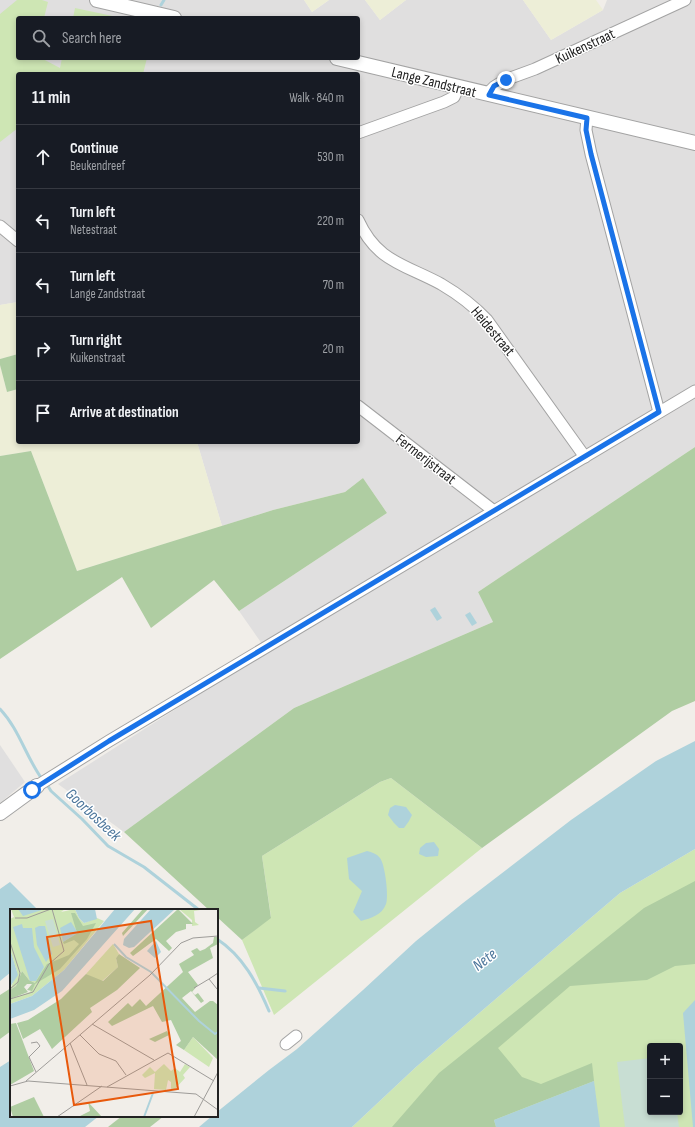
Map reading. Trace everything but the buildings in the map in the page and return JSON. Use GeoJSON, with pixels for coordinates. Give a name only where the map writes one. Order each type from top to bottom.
{"type":"FeatureCollection","features":[{"type":"Feature","properties":{"kind":"street"},"geometry":{"type":"LineString","coordinates":[[97,0],[165,16]]}},
{"type":"Feature","properties":{"kind":"street","name":"Kuikenstraat"},"geometry":{"type":"LineString","coordinates":[[489,95],[494,86],[506,80],[684,0]]}},
{"type":"Feature","properties":{"kind":"street","name":"Lange Zandstraat"},"geometry":{"type":"LineString","coordinates":[[344,60],[695,143]]}},
{"type":"Feature","properties":{"kind":"street"},"geometry":{"type":"LineString","coordinates":[[360,132],[444,102],[454,97],[458,88]]}},
{"type":"Feature","properties":{"kind":"street"},"geometry":{"type":"LineString","coordinates":[[587,118],[586,130],[589,147],[659,412]]}},
{"type":"Feature","properties":{"kind":"street","name":"Heidestraat"},"geometry":{"type":"LineString","coordinates":[[360,224],[372,244],[382,254],[392,261],[458,294],[487,320],[585,457]]}},
{"type":"Feature","properties":{"kind":"street"},"geometry":{"type":"LineString","coordinates":[[0,226],[16,239]]}},
{"type":"Feature","properties":{"kind":"street"},"geometry":{"type":"LineString","coordinates":[[0,813],[49,778],[109,741],[695,391]]}},
{"type":"Feature","properties":{"kind":"street","name":"Fermerijstraat"},"geometry":{"type":"LineString","coordinates":[[360,408],[494,511]]}},
{"type":"Feature","properties":{"kind":"street"},"geometry":{"type":"LineString","coordinates":[[286,1044],[296,1036]]}},
{"type":"Feature","properties":{"kind":"shaded area"},"geometry":{"type":"Polygon","coordinates":[[[0,0],[304,0],[312,12],[329,0],[365,0],[380,20],[406,0],[523,0],[551,40],[603,10],[607,0],[695,0],[695,447],[478,592],[493,622],[294,708],[124,832],[58,784],[267,651],[239,611],[387,513],[363,478],[345,492],[273,510],[222,526],[198,444],[360,444],[360,72],[16,72],[16,302],[0,305],[0,0]]]}},
{"type":"Feature","properties":{"kind":"shaded area"},"geometry":{"type":"Polygon","coordinates":[[[0,745],[25,782],[0,803],[0,745]]]}},
{"type":"Feature","properties":{"kind":"green space"},"geometry":{"type":"Polygon","coordinates":[[[17,0],[42,0],[48,2],[44,16],[16,16],[16,60],[45,60],[60,68],[62,60],[146,60],[144,72],[16,72],[16,130],[0,142],[0,14],[17,0]]]}},
{"type":"Feature","properties":{"kind":"green space"},"geometry":{"type":"Polygon","coordinates":[[[304,0],[329,0],[312,12],[304,0]]]}},
{"type":"Feature","properties":{"kind":"green space"},"geometry":{"type":"Polygon","coordinates":[[[365,0],[406,0],[380,20],[365,0]]]}},
{"type":"Feature","properties":{"kind":"green space"},"geometry":{"type":"Polygon","coordinates":[[[523,0],[596,0],[603,10],[551,40],[523,0]]]}},
{"type":"Feature","properties":{"kind":"green space"},"geometry":{"type":"Polygon","coordinates":[[[75,8],[113,16],[73,16],[75,8]]]}},
{"type":"Feature","properties":{"kind":"green space"},"geometry":{"type":"Polygon","coordinates":[[[16,302],[16,355],[0,359],[0,305],[16,302]]]}},
{"type":"Feature","properties":{"kind":"green space"},"geometry":{"type":"Polygon","coordinates":[[[16,355],[16,390],[7,392],[0,365],[0,359],[16,355]]]}},
{"type":"Feature","properties":{"kind":"green space"},"geometry":{"type":"Polygon","coordinates":[[[0,365],[7,392],[16,390],[16,444],[198,444],[222,526],[77,571],[31,451],[0,456],[0,365]]]}},
{"type":"Feature","properties":{"kind":"green space"},"geometry":{"type":"Polygon","coordinates":[[[695,447],[695,701],[672,711],[482,848],[391,778],[380,782],[262,856],[271,918],[242,940],[218,918],[218,909],[208,909],[124,832],[294,708],[493,622],[478,592],[695,447]]]}},
{"type":"Feature","properties":{"kind":"green space"},"geometry":{"type":"Polygon","coordinates":[[[31,451],[77,571],[273,510],[345,492],[363,478],[387,513],[239,611],[214,580],[151,628],[122,577],[0,659],[0,456],[31,451]]]}},
{"type":"Feature","properties":{"kind":"green space"},"geometry":{"type":"Polygon","coordinates":[[[391,778],[482,848],[274,1015],[242,940],[271,917],[262,856],[380,782],[391,778]]]}},
{"type":"Feature","properties":{"kind":"green space"},"geometry":{"type":"Polygon","coordinates":[[[695,849],[695,1127],[352,1127],[416,1067],[620,893],[695,849]]]}},
{"type":"Feature","properties":{"kind":"green space"},"geometry":{"type":"Polygon","coordinates":[[[695,881],[695,964],[675,966],[647,980],[570,986],[498,1048],[522,1077],[541,1084],[592,1063],[594,1081],[494,1120],[496,1127],[392,1127],[439,1073],[644,908],[695,881]]]}},
{"type":"Feature","properties":{"kind":"green space"},"geometry":{"type":"Polygon","coordinates":[[[10,989],[10,1032],[0,1039],[0,995],[10,989]]]}},
{"type":"Feature","properties":{"kind":"green space"},"geometry":{"type":"Polygon","coordinates":[[[647,1058],[647,1115],[677,1115],[679,1127],[625,1127],[617,1062],[647,1058]]]}},
{"type":"Feature","properties":{"kind":"green space"},"geometry":{"type":"Polygon","coordinates":[[[121,1117],[163,1117],[150,1127],[108,1127],[121,1117]]]}},
{"type":"Feature","properties":{"kind":"water"},"geometry":{"type":"Polygon","coordinates":[[[435,607],[442,618],[437,621],[430,610],[435,607]]]}},
{"type":"Feature","properties":{"kind":"water"},"geometry":{"type":"Polygon","coordinates":[[[470,612],[477,623],[472,626],[465,615],[470,612]]]}},
{"type":"Feature","properties":{"kind":"water","name":"Nete"},"geometry":{"type":"Polygon","coordinates":[[[695,741],[695,849],[620,893],[416,1067],[352,1127],[199,1127],[211,1117],[218,1117],[218,1111],[297,1049],[416,941],[463,903],[571,820],[656,761],[695,741]]]}},
{"type":"Feature","properties":{"kind":"water"},"geometry":{"type":"Polygon","coordinates":[[[395,805],[406,807],[412,815],[404,828],[399,828],[388,815],[390,808],[395,805]]]}},
{"type":"Feature","properties":{"kind":"water"},"geometry":{"type":"Polygon","coordinates":[[[434,842],[439,849],[438,856],[426,857],[419,854],[420,848],[426,843],[434,842]]]}},
{"type":"Feature","properties":{"kind":"water"},"geometry":{"type":"Polygon","coordinates":[[[367,851],[376,854],[382,861],[386,881],[387,900],[382,911],[361,921],[353,912],[362,891],[349,879],[347,858],[367,851]]]}},
{"type":"Feature","properties":{"kind":"water"},"geometry":{"type":"Polygon","coordinates":[[[10,882],[37,909],[10,909],[10,973],[0,981],[0,889],[10,882]]]}},
{"type":"Feature","properties":{"kind":"water"},"geometry":{"type":"Polygon","coordinates":[[[695,1000],[695,1127],[693,1127],[683,1013],[695,1000]]]}},
{"type":"Feature","properties":{"kind":"water"},"geometry":{"type":"Polygon","coordinates":[[[10,1061],[10,1117],[98,1117],[85,1127],[0,1127],[0,1067],[10,1061]]]}},
{"type":"Feature","properties":{"kind":"water"},"geometry":{"type":"Polygon","coordinates":[[[594,1081],[600,1127],[496,1127],[494,1120],[594,1081]]]}},
{"type":"Feature","properties":{"kind":"waterway"},"geometry":{"type":"LineString","coordinates":[[161,5],[164,0]]}},
{"type":"Feature","properties":{"kind":"waterway","name":"Goorbosbeek"},"geometry":{"type":"LineString","coordinates":[[0,709],[12,725],[31,762],[42,779]]}},
{"type":"Feature","properties":{"kind":"waterway","name":"Goorbosbeek"},"geometry":{"type":"LineString","coordinates":[[46,783],[51,791],[82,819],[108,846],[144,867],[198,909]]}},
{"type":"Feature","properties":{"kind":"waterway","name":"Goorbosbeek"},"geometry":{"type":"LineString","coordinates":[[218,940],[242,962],[254,980],[269,1011]]}},
{"type":"Feature","properties":{"kind":"waterway"},"geometry":{"type":"LineString","coordinates":[[259,988],[285,991]]}},
{"type":"Feature","properties":{"kind":"route"},"geometry":{"type":"LineString","coordinates":[[32,790],[60,771],[170,704],[659,412],[591,154],[586,130],[587,118],[489,95],[494,86],[506,80]]}}]}
